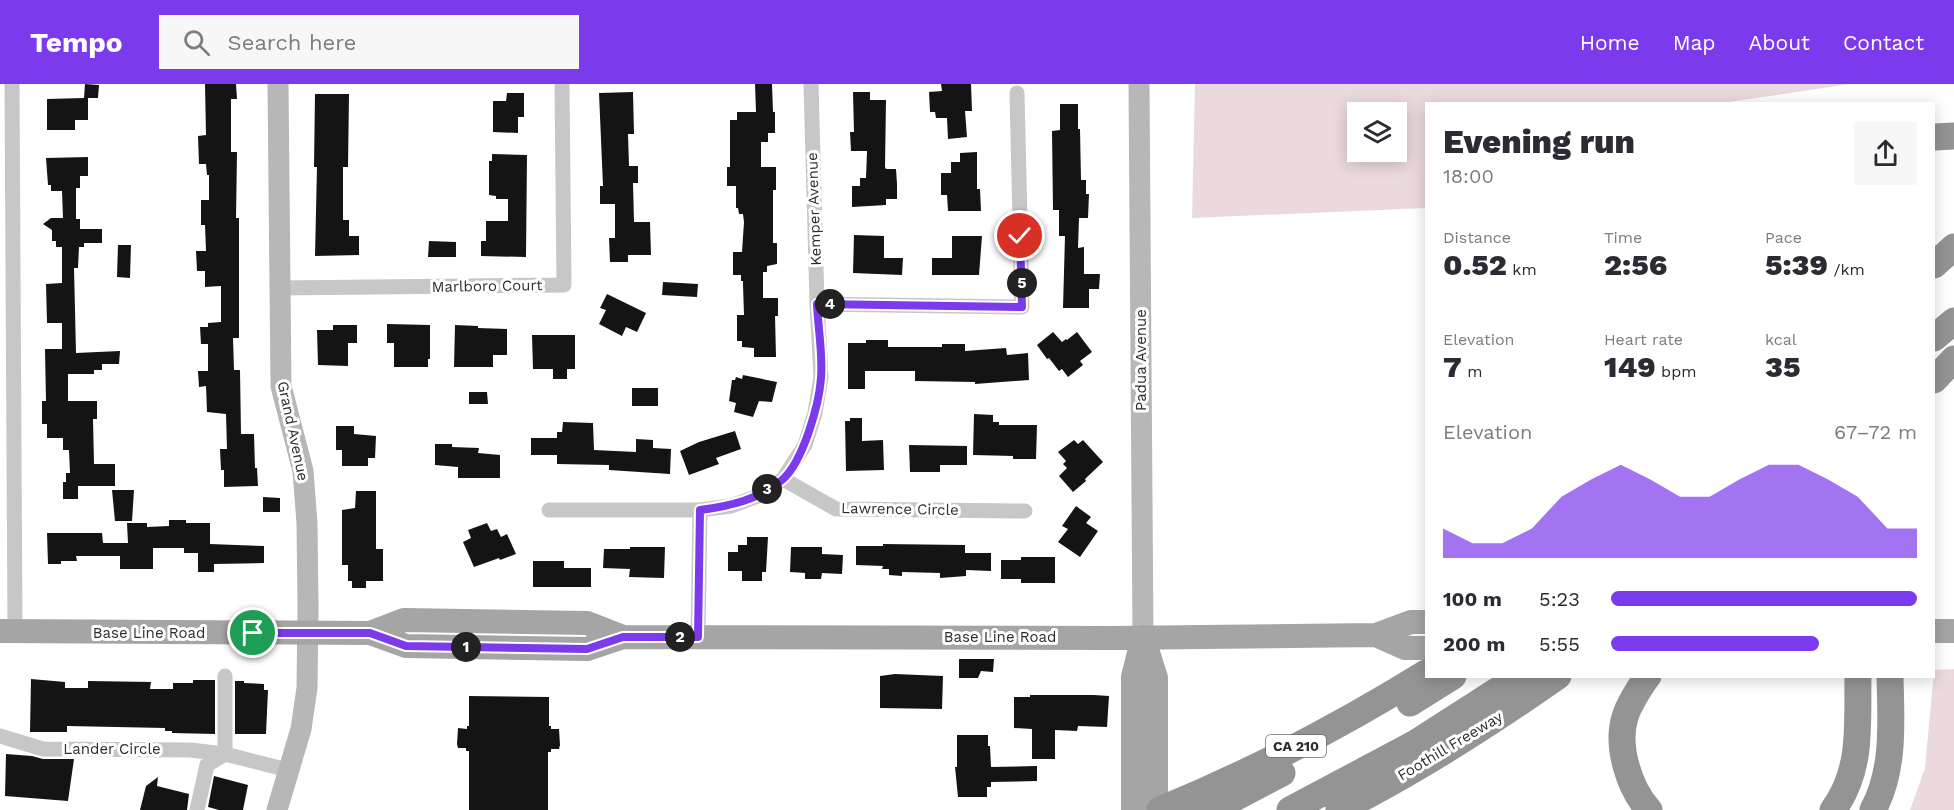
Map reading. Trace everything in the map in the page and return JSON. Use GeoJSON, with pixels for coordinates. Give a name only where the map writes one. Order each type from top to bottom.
{"type":"FeatureCollection","features":[{"type":"Feature","properties":{"kind":"highway"},"geometry":{"type":"LineString","coordinates":[[1935,137],[1954,136]]}},
{"type":"Feature","properties":{"kind":"highway"},"geometry":{"type":"LineString","coordinates":[[1935,264],[1954,247]]}},
{"type":"Feature","properties":{"kind":"highway"},"geometry":{"type":"LineString","coordinates":[[1935,285],[1954,268]]}},
{"type":"Feature","properties":{"kind":"highway"},"geometry":{"type":"LineString","coordinates":[[1935,337],[1954,321]]}},
{"type":"Feature","properties":{"kind":"highway"},"geometry":{"type":"LineString","coordinates":[[1935,365],[1954,348]]}},
{"type":"Feature","properties":{"kind":"highway"},"geometry":{"type":"LineString","coordinates":[[1935,379],[1954,359]]}},
{"type":"Feature","properties":{"kind":"highway","name":"CA 210"},"geometry":{"type":"LineString","coordinates":[[1158,810],[1194,796],[1308,741],[1425,673]]}},
{"type":"Feature","properties":{"kind":"highway"},"geometry":{"type":"LineString","coordinates":[[1207,810],[1225,803],[1400,709],[1450,678]]}},
{"type":"Feature","properties":{"kind":"highway"},"geometry":{"type":"LineString","coordinates":[[1290,810],[1414,744],[1517,678]]}},
{"type":"Feature","properties":{"kind":"highway","name":"Foothill Freeway"},"geometry":{"type":"LineString","coordinates":[[1339,810],[1423,763],[1555,678]]}},
{"type":"Feature","properties":{"kind":"highway"},"geometry":{"type":"LineString","coordinates":[[1647,678],[1625,716],[1622,736],[1630,777],[1648,810]]}},
{"type":"Feature","properties":{"kind":"highway"},"geometry":{"type":"LineString","coordinates":[[1833,810],[1844,793],[1856,760],[1858,678]]}},
{"type":"Feature","properties":{"kind":"highway"},"geometry":{"type":"LineString","coordinates":[[1873,810],[1886,777],[1890,750],[1890,678]]}},
{"type":"Feature","properties":{"kind":"main road","name":"Base Line Road"},"geometry":{"type":"LineString","coordinates":[[8,631],[370,633],[404,620],[427,620],[587,623],[623,637],[1143,637],[1376,635],[1411,622],[1425,622]]}},
{"type":"Feature","properties":{"kind":"main road"},"geometry":{"type":"LineString","coordinates":[[1935,631],[1954,631]]}},
{"type":"Feature","properties":{"kind":"main road","name":"Base Line Road"},"geometry":{"type":"LineString","coordinates":[[1376,635],[1405,648],[1425,648]]}},
{"type":"Feature","properties":{"kind":"main road"},"geometry":{"type":"LineString","coordinates":[[1143,637],[1156,678],[1158,810]]}},
{"type":"Feature","properties":{"kind":"main road"},"geometry":{"type":"LineString","coordinates":[[1133,810],[1133,677],[1143,637]]}},
{"type":"Feature","properties":{"kind":"street"},"geometry":{"type":"LineString","coordinates":[[8,631],[12,84]]}},
{"type":"Feature","properties":{"kind":"street","name":"Grand Avenue"},"geometry":{"type":"LineString","coordinates":[[277,810],[303,719],[307,688],[308,607],[303,471],[281,386],[278,84]]}},
{"type":"Feature","properties":{"kind":"street","name":"Marlboro Court"},"geometry":{"type":"LineString","coordinates":[[280,288],[564,285],[562,84]]}},
{"type":"Feature","properties":{"kind":"street","name":"Kemper Avenue"},"geometry":{"type":"LineString","coordinates":[[549,510],[700,510],[730,506],[758,496],[783,479],[805,445],[815,413],[821,377],[811,84]]}},
{"type":"Feature","properties":{"kind":"street","name":"Padua Avenue"},"geometry":{"type":"LineString","coordinates":[[1139,84],[1143,637]]}},
{"type":"Feature","properties":{"kind":"street"},"geometry":{"type":"LineString","coordinates":[[817,304],[1022,307],[1017,93]]}},
{"type":"Feature","properties":{"kind":"street","name":"Lawrence Circle"},"geometry":{"type":"LineString","coordinates":[[783,479],[836,509],[1025,511]]}},
{"type":"Feature","properties":{"kind":"street"},"geometry":{"type":"LineString","coordinates":[[698,637],[700,510]]}},
{"type":"Feature","properties":{"kind":"street"},"geometry":{"type":"LineString","coordinates":[[197,810],[207,765],[225,754],[225,676]]}},
{"type":"Feature","properties":{"kind":"street","name":"Lander Circle"},"geometry":{"type":"LineString","coordinates":[[0,736],[43,749],[190,750],[225,754],[288,770]]}},
{"type":"Feature","properties":{"kind":"shaded area"},"geometry":{"type":"Polygon","coordinates":[[[1195,84],[1850,84],[1729,102],[1425,102],[1425,208],[1192,218],[1195,84]]]}},
{"type":"Feature","properties":{"kind":"shaded area"},"geometry":{"type":"Polygon","coordinates":[[[1954,669],[1954,810],[1910,810],[1925,768],[1935,670],[1954,669]]]}},
{"type":"Feature","properties":{"kind":"building"},"geometry":{"type":"Polygon","coordinates":[[[85,84],[99,85],[98,98],[88,98],[88,120],[75,120],[75,130],[47,130],[47,99],[84,98],[85,84]]]}},
{"type":"Feature","properties":{"kind":"building"},"geometry":{"type":"Polygon","coordinates":[[[205,84],[236,84],[237,99],[231,99],[231,152],[237,152],[236,218],[239,218],[239,338],[233,338],[234,370],[240,370],[241,434],[254,434],[258,486],[224,487],[220,449],[227,449],[226,414],[207,412],[206,386],[199,387],[198,371],[208,371],[208,344],[201,344],[200,327],[208,327],[208,323],[221,322],[221,286],[205,287],[205,271],[197,271],[196,251],[206,251],[205,225],[201,225],[201,200],[209,200],[209,175],[207,175],[206,164],[199,164],[198,136],[206,135],[205,84]]]}},
{"type":"Feature","properties":{"kind":"building"},"geometry":{"type":"Polygon","coordinates":[[[755,84],[772,84],[773,112],[775,112],[775,133],[768,133],[768,142],[761,142],[761,167],[776,167],[776,190],[773,190],[773,243],[777,243],[777,264],[767,266],[767,272],[763,272],[763,298],[778,298],[778,316],[775,316],[776,357],[754,357],[754,348],[742,347],[742,341],[737,341],[737,315],[744,315],[743,281],[741,281],[741,275],[733,275],[733,252],[742,252],[744,222],[743,214],[739,214],[736,208],[736,186],[727,186],[727,167],[730,167],[730,120],[737,120],[737,112],[756,112],[755,84]]]}},
{"type":"Feature","properties":{"kind":"building"},"geometry":{"type":"Polygon","coordinates":[[[941,84],[971,84],[972,111],[965,111],[967,137],[948,139],[947,118],[936,118],[935,112],[930,112],[929,92],[942,91],[941,84]]]}},
{"type":"Feature","properties":{"kind":"building"},"geometry":{"type":"Polygon","coordinates":[[[633,92],[634,134],[628,134],[629,166],[638,166],[638,183],[633,183],[634,222],[650,222],[651,255],[628,255],[628,262],[610,262],[609,238],[615,238],[615,204],[600,204],[600,186],[603,186],[599,93],[633,92]]]}},
{"type":"Feature","properties":{"kind":"building"},"geometry":{"type":"Polygon","coordinates":[[[853,92],[870,92],[870,100],[886,100],[885,167],[896,169],[897,199],[886,199],[886,205],[852,207],[852,186],[860,186],[860,178],[866,178],[867,151],[851,151],[850,132],[854,132],[853,92]]]}},
{"type":"Feature","properties":{"kind":"building"},"geometry":{"type":"Polygon","coordinates":[[[507,93],[524,93],[524,117],[518,117],[518,133],[493,132],[493,101],[506,101],[507,93]]]}},
{"type":"Feature","properties":{"kind":"building"},"geometry":{"type":"Polygon","coordinates":[[[315,94],[349,94],[348,167],[343,167],[343,220],[349,220],[349,236],[359,236],[359,255],[315,256],[317,167],[314,167],[315,94]]]}},
{"type":"Feature","properties":{"kind":"building"},"geometry":{"type":"Polygon","coordinates":[[[1060,104],[1078,104],[1081,180],[1086,180],[1086,194],[1089,194],[1088,218],[1079,218],[1078,248],[1084,247],[1084,274],[1100,274],[1099,289],[1089,289],[1089,308],[1063,308],[1065,236],[1059,236],[1059,210],[1053,210],[1052,131],[1060,130],[1060,104]]]}},
{"type":"Feature","properties":{"kind":"building"},"geometry":{"type":"Polygon","coordinates":[[[977,152],[977,189],[980,189],[981,211],[948,211],[947,195],[941,195],[941,173],[951,173],[951,162],[960,162],[960,153],[977,152]]]}},
{"type":"Feature","properties":{"kind":"building"},"geometry":{"type":"Polygon","coordinates":[[[492,154],[527,155],[526,257],[481,256],[481,241],[486,241],[486,221],[508,221],[508,199],[496,199],[496,196],[489,195],[489,161],[492,161],[492,154]]]}},
{"type":"Feature","properties":{"kind":"building"},"geometry":{"type":"Polygon","coordinates":[[[88,157],[88,176],[80,176],[80,188],[76,188],[76,219],[80,219],[80,229],[102,229],[102,243],[84,243],[84,247],[79,247],[78,268],[74,268],[76,353],[120,351],[119,364],[102,364],[102,370],[94,370],[94,374],[68,374],[68,401],[97,401],[97,419],[93,419],[94,464],[115,464],[115,486],[78,486],[78,499],[63,499],[63,482],[66,482],[66,473],[70,473],[69,450],[63,450],[63,438],[47,438],[47,424],[42,424],[42,401],[46,401],[45,349],[62,349],[62,323],[47,323],[46,284],[62,283],[62,247],[56,247],[56,241],[52,241],[52,230],[43,224],[51,218],[63,218],[62,191],[51,191],[51,185],[48,185],[46,158],[88,157]]]}},
{"type":"Feature","properties":{"kind":"building"},"geometry":{"type":"Polygon","coordinates":[[[854,235],[884,236],[884,258],[903,258],[902,275],[853,273],[854,235]]]}},
{"type":"Feature","properties":{"kind":"building"},"geometry":{"type":"Polygon","coordinates":[[[952,236],[982,236],[979,275],[932,275],[932,258],[952,258],[952,236]]]}},
{"type":"Feature","properties":{"kind":"building"},"geometry":{"type":"Polygon","coordinates":[[[429,241],[456,242],[456,257],[428,257],[429,241]]]}},
{"type":"Feature","properties":{"kind":"building"},"geometry":{"type":"Polygon","coordinates":[[[118,245],[131,245],[130,278],[117,277],[118,245]]]}},
{"type":"Feature","properties":{"kind":"building"},"geometry":{"type":"Polygon","coordinates":[[[663,282],[698,284],[697,297],[662,295],[663,282]]]}},
{"type":"Feature","properties":{"kind":"building"},"geometry":{"type":"Polygon","coordinates":[[[607,294],[646,313],[637,332],[626,327],[622,336],[599,324],[606,310],[600,308],[607,294]]]}},
{"type":"Feature","properties":{"kind":"building"},"geometry":{"type":"Polygon","coordinates":[[[387,324],[430,325],[428,367],[394,367],[394,343],[387,343],[387,324]]]}},
{"type":"Feature","properties":{"kind":"building"},"geometry":{"type":"Polygon","coordinates":[[[333,325],[357,325],[357,343],[348,343],[348,366],[318,365],[317,330],[333,330],[333,325]]]}},
{"type":"Feature","properties":{"kind":"building"},"geometry":{"type":"Polygon","coordinates":[[[455,325],[507,329],[507,355],[493,355],[493,367],[454,367],[455,325]]]}},
{"type":"Feature","properties":{"kind":"building"},"geometry":{"type":"Polygon","coordinates":[[[1053,332],[1062,342],[1077,332],[1092,352],[1080,361],[1083,365],[1068,377],[1062,369],[1059,371],[1049,358],[1047,359],[1037,345],[1053,332]]]}},
{"type":"Feature","properties":{"kind":"building"},"geometry":{"type":"Polygon","coordinates":[[[532,335],[575,335],[575,369],[567,369],[567,379],[553,379],[553,369],[533,369],[532,335]]]}},
{"type":"Feature","properties":{"kind":"building"},"geometry":{"type":"Polygon","coordinates":[[[866,340],[888,340],[888,347],[942,347],[942,344],[965,344],[965,351],[1006,348],[1007,355],[1028,353],[1029,380],[975,384],[975,382],[915,381],[915,371],[865,371],[865,389],[848,389],[848,343],[866,343],[866,340]]]}},
{"type":"Feature","properties":{"kind":"building"},"geometry":{"type":"Polygon","coordinates":[[[743,375],[777,382],[772,402],[759,401],[753,417],[734,412],[736,403],[729,401],[732,380],[736,377],[742,379],[743,375]]]}},
{"type":"Feature","properties":{"kind":"building"},"geometry":{"type":"Polygon","coordinates":[[[632,388],[658,388],[658,406],[632,406],[632,388]]]}},
{"type":"Feature","properties":{"kind":"building"},"geometry":{"type":"Polygon","coordinates":[[[469,392],[487,392],[488,404],[469,404],[469,392]]]}},
{"type":"Feature","properties":{"kind":"building"},"geometry":{"type":"Polygon","coordinates":[[[974,414],[993,415],[993,422],[999,422],[999,425],[1037,425],[1036,459],[973,455],[974,414]]]}},
{"type":"Feature","properties":{"kind":"building"},"geometry":{"type":"Polygon","coordinates":[[[850,418],[862,418],[862,441],[883,440],[884,470],[846,471],[845,421],[850,421],[850,418]]]}},
{"type":"Feature","properties":{"kind":"building"},"geometry":{"type":"Polygon","coordinates":[[[563,422],[593,423],[594,450],[636,452],[636,439],[653,440],[653,448],[671,449],[670,474],[609,470],[609,465],[557,464],[557,455],[531,455],[531,438],[557,438],[557,432],[562,432],[563,422]]]}},
{"type":"Feature","properties":{"kind":"building"},"geometry":{"type":"Polygon","coordinates":[[[336,426],[354,426],[354,434],[376,436],[375,458],[368,458],[368,466],[342,466],[342,450],[336,450],[336,426]]]}},
{"type":"Feature","properties":{"kind":"building"},"geometry":{"type":"Polygon","coordinates":[[[735,431],[741,449],[716,458],[719,464],[689,475],[680,451],[699,442],[735,431]]]}},
{"type":"Feature","properties":{"kind":"building"},"geometry":{"type":"Polygon","coordinates":[[[1074,440],[1078,444],[1083,440],[1103,462],[1073,492],[1059,476],[1067,468],[1063,464],[1066,461],[1058,452],[1074,440]]]}},
{"type":"Feature","properties":{"kind":"building"},"geometry":{"type":"Polygon","coordinates":[[[435,444],[479,448],[478,453],[500,455],[500,478],[458,478],[458,467],[435,465],[435,444]]]}},
{"type":"Feature","properties":{"kind":"building"},"geometry":{"type":"Polygon","coordinates":[[[909,445],[967,446],[967,465],[940,465],[940,472],[910,472],[909,445]]]}},
{"type":"Feature","properties":{"kind":"building"},"geometry":{"type":"Polygon","coordinates":[[[112,490],[134,490],[132,521],[115,521],[112,490]]]}},
{"type":"Feature","properties":{"kind":"building"},"geometry":{"type":"Polygon","coordinates":[[[356,491],[376,491],[376,549],[383,549],[383,581],[366,581],[366,588],[352,588],[352,581],[348,581],[348,565],[342,565],[342,510],[355,508],[356,491]]]}},
{"type":"Feature","properties":{"kind":"building"},"geometry":{"type":"Polygon","coordinates":[[[263,497],[280,498],[280,512],[263,512],[263,497]]]}},
{"type":"Feature","properties":{"kind":"building"},"geometry":{"type":"Polygon","coordinates":[[[1076,506],[1091,517],[1086,523],[1098,531],[1080,557],[1058,542],[1068,529],[1062,526],[1076,506]]]}},
{"type":"Feature","properties":{"kind":"building"},"geometry":{"type":"Polygon","coordinates":[[[169,520],[210,523],[210,544],[264,546],[264,563],[214,564],[214,572],[198,572],[198,553],[184,553],[184,548],[153,548],[153,569],[120,569],[120,556],[76,556],[77,561],[48,564],[47,533],[102,533],[103,543],[128,543],[127,523],[147,523],[147,527],[169,526],[169,520]]]}},
{"type":"Feature","properties":{"kind":"building"},"geometry":{"type":"Polygon","coordinates":[[[487,523],[491,531],[497,529],[501,537],[507,534],[516,554],[474,567],[463,542],[471,538],[468,530],[487,523]]]}},
{"type":"Feature","properties":{"kind":"building"},"geometry":{"type":"Polygon","coordinates":[[[747,537],[768,537],[766,572],[762,572],[762,581],[742,581],[742,571],[728,571],[728,552],[738,552],[738,545],[747,545],[747,537]]]}},
{"type":"Feature","properties":{"kind":"building"},"geometry":{"type":"Polygon","coordinates":[[[883,544],[965,545],[965,553],[991,553],[991,571],[966,570],[966,576],[940,578],[940,573],[902,572],[902,576],[889,575],[889,569],[882,569],[883,566],[856,565],[856,546],[883,546],[883,544]]]}},
{"type":"Feature","properties":{"kind":"building"},"geometry":{"type":"Polygon","coordinates":[[[630,547],[665,547],[664,578],[629,577],[630,569],[603,568],[604,549],[630,549],[630,547]]]}},
{"type":"Feature","properties":{"kind":"building"},"geometry":{"type":"Polygon","coordinates":[[[791,547],[822,547],[822,554],[843,555],[842,574],[822,573],[821,579],[805,579],[805,573],[790,572],[791,547]]]}},
{"type":"Feature","properties":{"kind":"building"},"geometry":{"type":"Polygon","coordinates":[[[1021,557],[1055,557],[1055,583],[1021,583],[1021,579],[1001,579],[1001,560],[1021,560],[1021,557]]]}},
{"type":"Feature","properties":{"kind":"building"},"geometry":{"type":"Polygon","coordinates":[[[533,561],[564,561],[564,568],[591,568],[591,587],[533,587],[533,561]]]}},
{"type":"Feature","properties":{"kind":"building"},"geometry":{"type":"Polygon","coordinates":[[[959,659],[994,659],[993,672],[981,671],[978,678],[959,678],[959,659]]]}},
{"type":"Feature","properties":{"kind":"building"},"geometry":{"type":"Polygon","coordinates":[[[895,674],[943,676],[942,709],[880,708],[880,676],[895,674]]]}},
{"type":"Feature","properties":{"kind":"building"},"geometry":{"type":"Polygon","coordinates":[[[31,679],[65,682],[65,688],[88,688],[88,681],[151,682],[150,689],[173,689],[173,683],[215,680],[215,734],[172,733],[172,731],[165,731],[165,728],[67,726],[67,732],[30,732],[31,679]]]}},
{"type":"Feature","properties":{"kind":"building"},"geometry":{"type":"Polygon","coordinates":[[[235,681],[264,684],[264,690],[268,690],[266,734],[235,734],[235,681]]]}},
{"type":"Feature","properties":{"kind":"building"},"geometry":{"type":"Polygon","coordinates":[[[1030,695],[1109,696],[1107,727],[1078,726],[1077,731],[1055,730],[1055,759],[1032,759],[1032,729],[1014,728],[1014,697],[1030,697],[1030,695]]]}},
{"type":"Feature","properties":{"kind":"building"},"geometry":{"type":"Polygon","coordinates":[[[469,696],[549,697],[549,726],[551,729],[559,729],[560,745],[559,749],[551,749],[551,752],[548,752],[548,810],[469,810],[469,751],[466,751],[466,748],[458,748],[457,744],[458,728],[467,729],[469,726],[469,696]]]}},
{"type":"Feature","properties":{"kind":"building"},"geometry":{"type":"Polygon","coordinates":[[[957,735],[988,735],[991,767],[1037,766],[1037,781],[991,782],[991,787],[987,787],[987,797],[958,797],[955,767],[957,767],[957,735]]]}},
{"type":"Feature","properties":{"kind":"building"},"geometry":{"type":"Polygon","coordinates":[[[6,754],[43,759],[74,759],[68,801],[5,796],[6,754]]]}},
{"type":"Feature","properties":{"kind":"building"},"geometry":{"type":"Polygon","coordinates":[[[214,776],[248,785],[243,810],[219,810],[208,807],[214,776]]]}},
{"type":"Feature","properties":{"kind":"building"},"geometry":{"type":"Polygon","coordinates":[[[158,777],[157,786],[189,794],[187,810],[140,810],[146,786],[158,777]]]}},
{"type":"Feature","properties":{"kind":"route"},"geometry":{"type":"LineString","coordinates":[[253,633],[370,633],[406,646],[587,649],[623,637],[698,637],[700,510],[730,506],[758,496],[783,479],[805,445],[815,413],[821,377],[817,304],[1022,307],[1020,236]]}}]}
